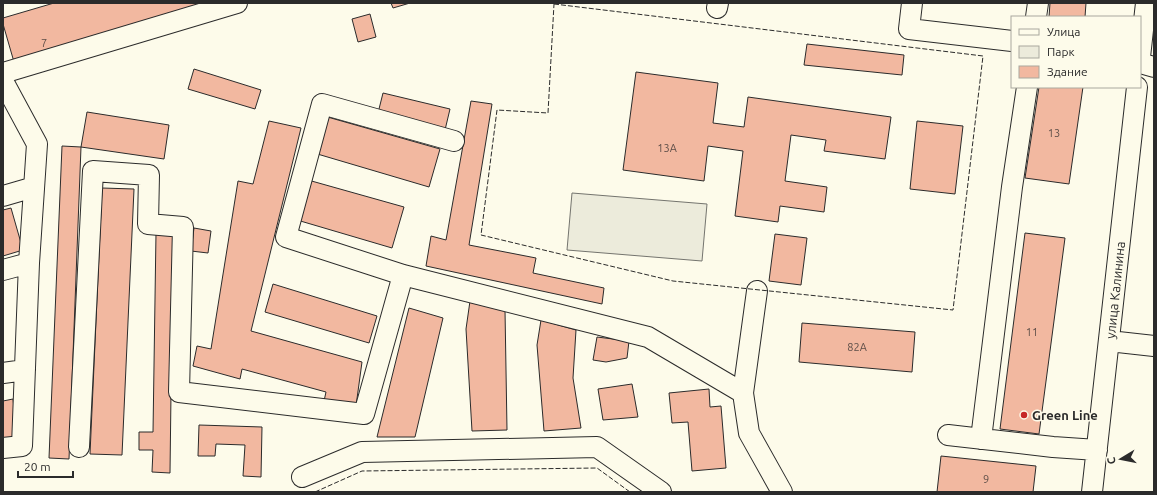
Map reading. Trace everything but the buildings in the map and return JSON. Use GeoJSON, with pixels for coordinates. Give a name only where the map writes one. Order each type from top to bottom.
{"type":"FeatureCollection","features":[{"type":"Feature","properties":{"kind":"street"},"geometry":{"type":"LineString","coordinates":[[3,73],[237,3]]}},
{"type":"Feature","properties":{"kind":"street"},"geometry":{"type":"LineString","coordinates":[[912,3],[909,29],[1011,41]]}},
{"type":"Feature","properties":{"kind":"street"},"geometry":{"type":"LineString","coordinates":[[1036,16],[1038,3]]}},
{"type":"Feature","properties":{"kind":"street"},"geometry":{"type":"LineString","coordinates":[[1141,48],[1146,3]]}},
{"type":"Feature","properties":{"kind":"street"},"geometry":{"type":"LineString","coordinates":[[1141,63],[1154,67]]}},
{"type":"Feature","properties":{"kind":"street"},"geometry":{"type":"LineString","coordinates":[[3,81],[37,144],[29,263],[22,446],[3,448]]}},
{"type":"Feature","properties":{"kind":"street"},"geometry":{"type":"LineString","coordinates":[[981,439],[1012,186],[1026,88]]}},
{"type":"Feature","properties":{"kind":"street","name":"улица Калинина"},"geometry":{"type":"LineString","coordinates":[[1092,492],[1137,88]]}},
{"type":"Feature","properties":{"kind":"street"},"geometry":{"type":"LineString","coordinates":[[454,141],[322,104],[286,237],[404,275],[648,337],[743,393]]}},
{"type":"Feature","properties":{"kind":"street"},"geometry":{"type":"LineString","coordinates":[[79,447],[93,171],[149,175],[148,224],[183,227],[179,392],[364,414],[404,275]]}},
{"type":"Feature","properties":{"kind":"street"},"geometry":{"type":"LineString","coordinates":[[3,196],[34,187]]}},
{"type":"Feature","properties":{"kind":"street"},"geometry":{"type":"LineString","coordinates":[[3,270],[29,263]]}},
{"type":"Feature","properties":{"kind":"street"},"geometry":{"type":"LineString","coordinates":[[757,291],[743,393],[749,433],[782,492]]}},
{"type":"Feature","properties":{"kind":"street"},"geometry":{"type":"LineString","coordinates":[[1109,341],[1154,346]]}},
{"type":"Feature","properties":{"kind":"street"},"geometry":{"type":"LineString","coordinates":[[3,373],[25,370]]}},
{"type":"Feature","properties":{"kind":"street"},"geometry":{"type":"LineString","coordinates":[[948,435],[1053,447],[1097,450]]}},
{"type":"Feature","properties":{"kind":"street"},"geometry":{"type":"LineString","coordinates":[[302,477],[362,452],[597,447],[661,492]]}},
{"type":"Feature","properties":{"kind":"green space"},"geometry":{"type":"Polygon","coordinates":[[[572,193],[707,204],[702,261],[567,250],[572,193]]]}},
{"type":"Feature","properties":{"kind":"fence"},"geometry":{"type":"LineString","coordinates":[[554,4],[983,56],[953,310],[673,281],[481,235],[497,110],[548,113],[554,4]]}},
{"type":"Feature","properties":{"kind":"fence"},"geometry":{"type":"LineString","coordinates":[[315,492],[362,471],[597,468],[630,492]]}},
{"type":"Feature","properties":{"kind":"place","name":"Green Line"},"geometry":{"type":"Point","coordinates":[1024,415]}}]}
